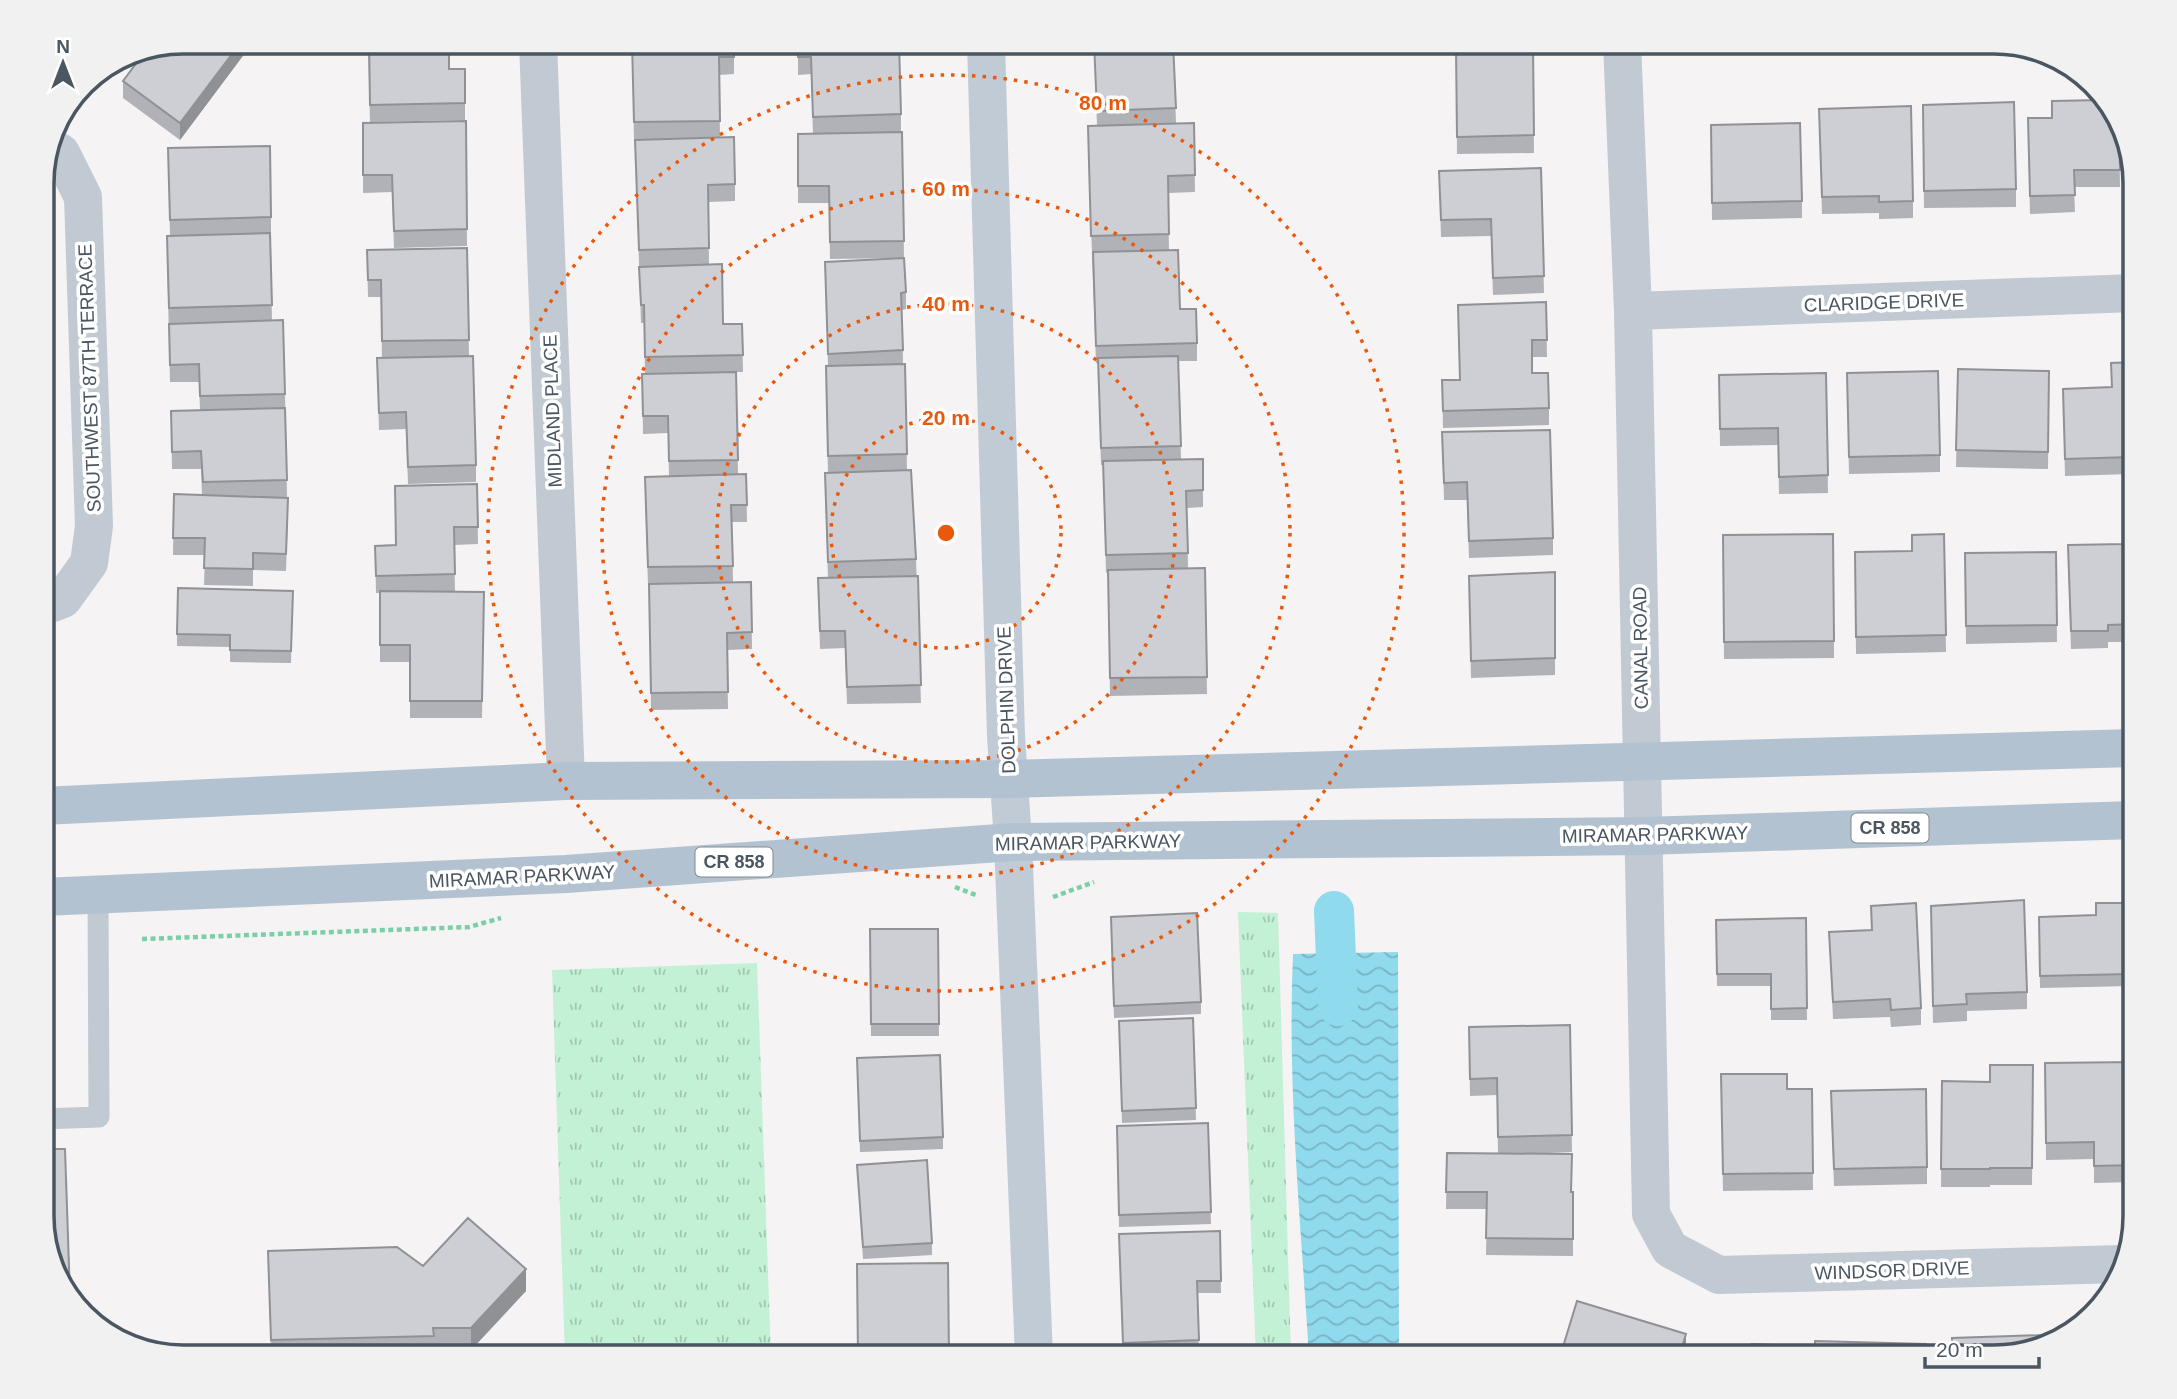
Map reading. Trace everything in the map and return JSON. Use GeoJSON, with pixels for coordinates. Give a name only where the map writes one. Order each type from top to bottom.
{"type":"FeatureCollection","features":[{"type":"Feature","properties":{"kind":"main road"},"geometry":{"type":"LineString","coordinates":[[55,805],[566,781],[1008,779],[2123,748]]}},
{"type":"Feature","properties":{"kind":"main road","name":"MIRAMAR PARKWAY"},"geometry":{"type":"LineString","coordinates":[[55,897],[566,874],[1013,842],[1645,836],[2123,820]]}},
{"type":"Feature","properties":{"kind":"street","name":"MIDLAND PLACE"},"geometry":{"type":"LineString","coordinates":[[538,54],[566,781]]}},
{"type":"Feature","properties":{"kind":"street","name":"DOLPHIN DRIVE"},"geometry":{"type":"LineString","coordinates":[[986,54],[1008,779],[1013,842],[1034,1345]]}},
{"type":"Feature","properties":{"kind":"street","name":"CANAL ROAD"},"geometry":{"type":"LineString","coordinates":[[1622,54],[1633,311],[1651,1214],[1670,1249]]}},
{"type":"Feature","properties":{"kind":"street","name":"SOUTHWEST 87TH TERRACE"},"geometry":{"type":"LineString","coordinates":[[55,600],[89,563],[94,526],[83,197],[58,154]]}},
{"type":"Feature","properties":{"kind":"street","name":"CLARIDGE DRIVE"},"geometry":{"type":"LineString","coordinates":[[1633,311],[2123,293]]}},
{"type":"Feature","properties":{"kind":"street","name":"WINDSOR DRIVE"},"geometry":{"type":"LineString","coordinates":[[1670,1249],[1719,1275],[2113,1264]]}},
{"type":"Feature","properties":{"kind":"lane"},"geometry":{"type":"LineString","coordinates":[[55,1119],[99,1117],[98,895]]}},
{"type":"Feature","properties":{"kind":"green space"},"geometry":{"type":"Polygon","coordinates":[[[1238,912],[1278,913],[1291,1345],[1256,1345],[1238,912]]]}},
{"type":"Feature","properties":{"kind":"green space"},"geometry":{"type":"Polygon","coordinates":[[[757,963],[771,1345],[565,1345],[552,970],[757,963]]]}},
{"type":"Feature","properties":{"kind":"water"},"geometry":{"type":"Polygon","coordinates":[[[1398,952],[1399,1345],[1308,1345],[1293,1105],[1293,954],[1398,952]]]}},
{"type":"Feature","properties":{"kind":"building"},"geometry":{"type":"Polygon","coordinates":[[[232,54],[180,123],[123,81],[136,64],[166,55],[232,54]]]}},
{"type":"Feature","properties":{"kind":"building"},"geometry":{"type":"Polygon","coordinates":[[[369,54],[449,54],[449,69],[465,69],[465,103],[370,105],[369,54]]]}},
{"type":"Feature","properties":{"kind":"building"},"geometry":{"type":"Polygon","coordinates":[[[632,54],[734,54],[734,57],[719,57],[720,121],[634,122],[632,54]]]}},
{"type":"Feature","properties":{"kind":"building"},"geometry":{"type":"Polygon","coordinates":[[[798,54],[899,54],[901,114],[813,117],[811,57],[798,57],[798,54]]]}},
{"type":"Feature","properties":{"kind":"building"},"geometry":{"type":"Polygon","coordinates":[[[1095,54],[1174,54],[1176,108],[1097,111],[1095,54]]]}},
{"type":"Feature","properties":{"kind":"building"},"geometry":{"type":"Polygon","coordinates":[[[1456,54],[1533,54],[1534,135],[1457,137],[1456,54]]]}},
{"type":"Feature","properties":{"kind":"building"},"geometry":{"type":"Polygon","coordinates":[[[2092,100],[2113,134],[2120,157],[2120,170],[2074,170],[2075,195],[2030,196],[2028,118],[2052,118],[2052,101],[2092,100]]]}},
{"type":"Feature","properties":{"kind":"building"},"geometry":{"type":"Polygon","coordinates":[[[2014,102],[2016,189],[1924,191],[1923,105],[2014,102]]]}},
{"type":"Feature","properties":{"kind":"building"},"geometry":{"type":"Polygon","coordinates":[[[1911,106],[1913,201],[1879,202],[1879,196],[1822,197],[1819,109],[1911,106]]]}},
{"type":"Feature","properties":{"kind":"building"},"geometry":{"type":"Polygon","coordinates":[[[466,121],[467,229],[394,231],[392,175],[363,175],[363,123],[466,121]]]}},
{"type":"Feature","properties":{"kind":"building"},"geometry":{"type":"Polygon","coordinates":[[[1194,123],[1195,175],[1168,176],[1169,234],[1091,236],[1088,126],[1194,123]]]}},
{"type":"Feature","properties":{"kind":"building"},"geometry":{"type":"Polygon","coordinates":[[[1800,123],[1802,201],[1712,203],[1711,125],[1800,123]]]}},
{"type":"Feature","properties":{"kind":"building"},"geometry":{"type":"Polygon","coordinates":[[[902,132],[904,241],[830,242],[829,186],[798,186],[798,134],[902,132]]]}},
{"type":"Feature","properties":{"kind":"building"},"geometry":{"type":"Polygon","coordinates":[[[734,137],[735,184],[708,185],[709,248],[639,250],[635,140],[734,137]]]}},
{"type":"Feature","properties":{"kind":"building"},"geometry":{"type":"Polygon","coordinates":[[[270,146],[271,217],[170,220],[168,148],[270,146]]]}},
{"type":"Feature","properties":{"kind":"building"},"geometry":{"type":"Polygon","coordinates":[[[1541,168],[1544,276],[1493,278],[1491,219],[1441,220],[1439,171],[1541,168]]]}},
{"type":"Feature","properties":{"kind":"building"},"geometry":{"type":"Polygon","coordinates":[[[270,233],[272,305],[169,308],[167,236],[270,233]]]}},
{"type":"Feature","properties":{"kind":"building"},"geometry":{"type":"Polygon","coordinates":[[[467,248],[469,340],[382,341],[381,280],[368,280],[367,250],[467,248]]]}},
{"type":"Feature","properties":{"kind":"building"},"geometry":{"type":"Polygon","coordinates":[[[1178,250],[1180,309],[1196,309],[1197,343],[1096,346],[1093,252],[1178,250]]]}},
{"type":"Feature","properties":{"kind":"building"},"geometry":{"type":"Polygon","coordinates":[[[904,258],[906,292],[901,293],[903,350],[828,354],[825,262],[904,258]]]}},
{"type":"Feature","properties":{"kind":"building"},"geometry":{"type":"Polygon","coordinates":[[[722,264],[723,324],[742,324],[743,355],[645,357],[644,305],[641,305],[639,267],[722,264]]]}},
{"type":"Feature","properties":{"kind":"building"},"geometry":{"type":"Polygon","coordinates":[[[1546,302],[1547,340],[1532,340],[1532,373],[1548,373],[1549,408],[1443,411],[1442,380],[1460,380],[1458,305],[1546,302]]]}},
{"type":"Feature","properties":{"kind":"building"},"geometry":{"type":"Polygon","coordinates":[[[283,320],[285,394],[200,396],[199,364],[170,365],[169,324],[283,320]]]}},
{"type":"Feature","properties":{"kind":"building"},"geometry":{"type":"Polygon","coordinates":[[[473,356],[476,465],[408,467],[406,412],[379,413],[377,358],[473,356]]]}},
{"type":"Feature","properties":{"kind":"building"},"geometry":{"type":"Polygon","coordinates":[[[1178,356],[1181,446],[1101,448],[1098,358],[1178,356]]]}},
{"type":"Feature","properties":{"kind":"building"},"geometry":{"type":"Polygon","coordinates":[[[2123,362],[2123,457],[2065,459],[2063,389],[2112,387],[2111,363],[2123,362]]]}},
{"type":"Feature","properties":{"kind":"building"},"geometry":{"type":"Polygon","coordinates":[[[905,364],[907,454],[828,456],[826,366],[905,364]]]}},
{"type":"Feature","properties":{"kind":"building"},"geometry":{"type":"Polygon","coordinates":[[[1958,369],[2049,371],[2048,452],[1956,450],[1958,369]]]}},
{"type":"Feature","properties":{"kind":"building"},"geometry":{"type":"Polygon","coordinates":[[[1938,371],[1940,455],[1849,457],[1847,373],[1938,371]]]}},
{"type":"Feature","properties":{"kind":"building"},"geometry":{"type":"Polygon","coordinates":[[[736,372],[738,460],[669,461],[668,416],[643,416],[642,374],[736,372]]]}},
{"type":"Feature","properties":{"kind":"building"},"geometry":{"type":"Polygon","coordinates":[[[1826,373],[1828,475],[1779,477],[1778,428],[1720,429],[1719,375],[1826,373]]]}},
{"type":"Feature","properties":{"kind":"building"},"geometry":{"type":"Polygon","coordinates":[[[285,408],[287,480],[203,482],[201,451],[172,452],[171,411],[285,408]]]}},
{"type":"Feature","properties":{"kind":"building"},"geometry":{"type":"Polygon","coordinates":[[[1550,430],[1553,538],[1469,541],[1467,482],[1444,483],[1442,432],[1550,430]]]}},
{"type":"Feature","properties":{"kind":"building"},"geometry":{"type":"Polygon","coordinates":[[[1203,459],[1203,490],[1186,491],[1188,553],[1106,555],[1103,461],[1203,459]]]}},
{"type":"Feature","properties":{"kind":"building"},"geometry":{"type":"Polygon","coordinates":[[[911,470],[916,559],[828,562],[825,473],[911,470]]]}},
{"type":"Feature","properties":{"kind":"building"},"geometry":{"type":"Polygon","coordinates":[[[746,474],[747,505],[731,505],[733,566],[648,567],[645,477],[746,474]]]}},
{"type":"Feature","properties":{"kind":"building"},"geometry":{"type":"Polygon","coordinates":[[[477,484],[478,527],[454,527],[455,574],[376,576],[375,546],[396,545],[395,486],[477,484]]]}},
{"type":"Feature","properties":{"kind":"building"},"geometry":{"type":"Polygon","coordinates":[[[174,494],[288,498],[286,554],[253,553],[253,569],[204,568],[205,538],[173,538],[174,494]]]}},
{"type":"Feature","properties":{"kind":"building"},"geometry":{"type":"Polygon","coordinates":[[[1833,534],[1834,641],[1724,642],[1723,535],[1833,534]]]}},
{"type":"Feature","properties":{"kind":"building"},"geometry":{"type":"Polygon","coordinates":[[[1944,534],[1946,635],[1856,637],[1855,552],[1912,551],[1912,535],[1944,534]]]}},
{"type":"Feature","properties":{"kind":"building"},"geometry":{"type":"Polygon","coordinates":[[[2123,544],[2123,624],[2108,625],[2108,631],[2071,631],[2068,545],[2123,544]]]}},
{"type":"Feature","properties":{"kind":"building"},"geometry":{"type":"Polygon","coordinates":[[[2056,552],[2057,625],[1966,626],[1965,553],[2056,552]]]}},
{"type":"Feature","properties":{"kind":"building"},"geometry":{"type":"Polygon","coordinates":[[[1205,568],[1207,677],[1110,678],[1108,570],[1205,568]]]}},
{"type":"Feature","properties":{"kind":"building"},"geometry":{"type":"Polygon","coordinates":[[[1555,572],[1555,658],[1471,661],[1469,576],[1555,572]]]}},
{"type":"Feature","properties":{"kind":"building"},"geometry":{"type":"Polygon","coordinates":[[[918,576],[921,685],[847,687],[845,631],[820,631],[818,578],[918,576]]]}},
{"type":"Feature","properties":{"kind":"building"},"geometry":{"type":"Polygon","coordinates":[[[751,582],[752,632],[727,633],[728,692],[651,693],[649,584],[751,582]]]}},
{"type":"Feature","properties":{"kind":"building"},"geometry":{"type":"Polygon","coordinates":[[[178,588],[293,591],[291,651],[230,650],[230,635],[177,634],[178,588]]]}},
{"type":"Feature","properties":{"kind":"building"},"geometry":{"type":"Polygon","coordinates":[[[380,591],[484,592],[482,701],[410,701],[410,645],[380,645],[380,591]]]}},
{"type":"Feature","properties":{"kind":"building"},"geometry":{"type":"Polygon","coordinates":[[[2024,900],[2027,992],[1966,994],[1967,1004],[1933,1006],[1931,906],[2024,900]]]}},
{"type":"Feature","properties":{"kind":"building"},"geometry":{"type":"Polygon","coordinates":[[[1916,903],[1921,1008],[1891,1010],[1890,999],[1833,1002],[1829,932],[1872,930],[1871,906],[1916,903]]]}},
{"type":"Feature","properties":{"kind":"building"},"geometry":{"type":"Polygon","coordinates":[[[2096,903],[2123,903],[2123,974],[2040,976],[2039,917],[2096,915],[2096,903]]]}},
{"type":"Feature","properties":{"kind":"building"},"geometry":{"type":"Polygon","coordinates":[[[1197,913],[1201,1002],[1114,1006],[1111,917],[1197,913]]]}},
{"type":"Feature","properties":{"kind":"building"},"geometry":{"type":"Polygon","coordinates":[[[1806,918],[1807,1008],[1771,1009],[1771,974],[1717,974],[1716,920],[1806,918]]]}},
{"type":"Feature","properties":{"kind":"building"},"geometry":{"type":"Polygon","coordinates":[[[870,929],[938,929],[939,1024],[871,1024],[870,929]]]}},
{"type":"Feature","properties":{"kind":"building"},"geometry":{"type":"Polygon","coordinates":[[[1193,1018],[1196,1108],[1122,1111],[1119,1021],[1193,1018]]]}},
{"type":"Feature","properties":{"kind":"building"},"geometry":{"type":"Polygon","coordinates":[[[1570,1025],[1572,1135],[1498,1137],[1497,1078],[1470,1079],[1469,1027],[1570,1025]]]}},
{"type":"Feature","properties":{"kind":"building"},"geometry":{"type":"Polygon","coordinates":[[[940,1055],[943,1137],[860,1141],[857,1058],[940,1055]]]}},
{"type":"Feature","properties":{"kind":"building"},"geometry":{"type":"Polygon","coordinates":[[[2123,1062],[2123,1165],[2094,1166],[2094,1142],[2046,1143],[2045,1063],[2123,1062]]]}},
{"type":"Feature","properties":{"kind":"building"},"geometry":{"type":"Polygon","coordinates":[[[1990,1065],[2033,1065],[2032,1168],[1941,1169],[1942,1081],[1990,1082],[1990,1065]]]}},
{"type":"Feature","properties":{"kind":"building"},"geometry":{"type":"Polygon","coordinates":[[[1721,1074],[1787,1074],[1787,1089],[1812,1089],[1813,1173],[1723,1174],[1721,1074]]]}},
{"type":"Feature","properties":{"kind":"building"},"geometry":{"type":"Polygon","coordinates":[[[1926,1089],[1927,1167],[1834,1169],[1831,1091],[1926,1089]]]}},
{"type":"Feature","properties":{"kind":"building"},"geometry":{"type":"Polygon","coordinates":[[[1208,1123],[1211,1212],[1119,1215],[1117,1126],[1208,1123]]]}},
{"type":"Feature","properties":{"kind":"building"},"geometry":{"type":"Polygon","coordinates":[[[55,1149],[65,1149],[69,1275],[55,1233],[55,1149]]]}},
{"type":"Feature","properties":{"kind":"building"},"geometry":{"type":"Polygon","coordinates":[[[1447,1153],[1572,1154],[1573,1239],[1486,1238],[1487,1192],[1446,1192],[1447,1153]]]}},
{"type":"Feature","properties":{"kind":"building"},"geometry":{"type":"Polygon","coordinates":[[[927,1160],[932,1243],[863,1247],[857,1165],[927,1160]]]}},
{"type":"Feature","properties":{"kind":"building"},"geometry":{"type":"Polygon","coordinates":[[[468,1218],[526,1269],[471,1328],[433,1328],[434,1336],[271,1340],[268,1251],[397,1247],[423,1266],[468,1218]]]}},
{"type":"Feature","properties":{"kind":"building"},"geometry":{"type":"Polygon","coordinates":[[[1220,1231],[1221,1281],[1197,1281],[1199,1340],[1123,1343],[1119,1234],[1220,1231]]]}},
{"type":"Feature","properties":{"kind":"building"},"geometry":{"type":"Polygon","coordinates":[[[948,1263],[949,1345],[858,1345],[857,1264],[948,1263]]]}},
{"type":"Feature","properties":{"kind":"building"},"geometry":{"type":"Polygon","coordinates":[[[1577,1301],[1686,1334],[1683,1345],[1564,1345],[1577,1301]]]}},
{"type":"Feature","properties":{"kind":"building"},"geometry":{"type":"Polygon","coordinates":[[[2042,1335],[2011,1344],[1994,1345],[1952,1345],[1952,1338],[2042,1335]]]}},
{"type":"Feature","properties":{"kind":"building"},"geometry":{"type":"Polygon","coordinates":[[[1815,1341],[1926,1344],[1926,1345],[1815,1345],[1815,1341]]]}},
{"type":"Feature","properties":{"kind":"waterway"},"geometry":{"type":"LineString","coordinates":[[1334,911],[1338,1006]]}}]}
